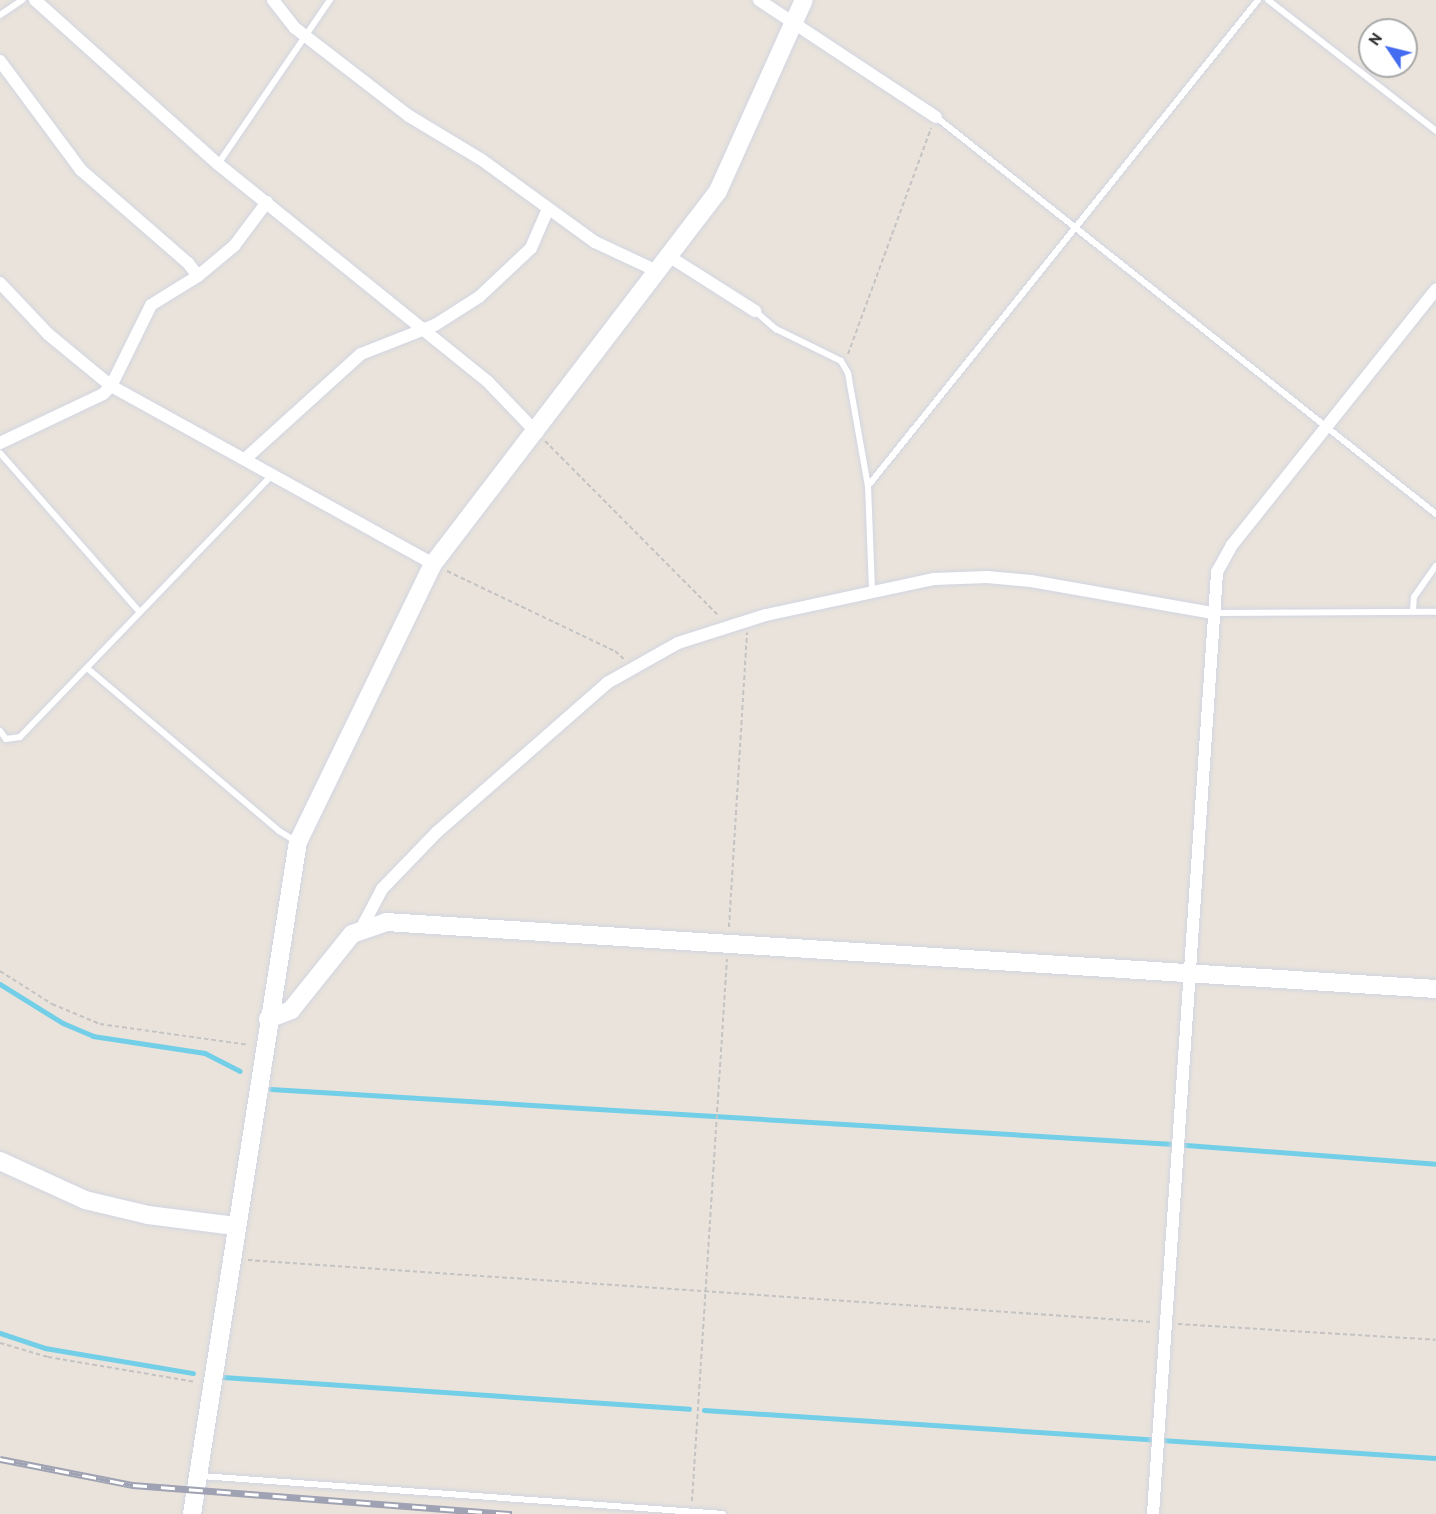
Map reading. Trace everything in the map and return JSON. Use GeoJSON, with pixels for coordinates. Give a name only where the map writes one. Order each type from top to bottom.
{"type":"FeatureCollection","features":[{"type":"Feature","properties":{"kind":"street"},"geometry":{"type":"LineString","coordinates":[[35,0],[218,164],[488,382],[537,433]]}},
{"type":"Feature","properties":{"kind":"street"},"geometry":{"type":"LineString","coordinates":[[273,0],[307,37],[392,104],[482,160],[547,211],[595,243],[659,272]]}},
{"type":"Feature","properties":{"kind":"street"},"geometry":{"type":"LineString","coordinates":[[759,0],[793,26],[936,117]]}},
{"type":"Feature","properties":{"kind":"street"},"geometry":{"type":"LineString","coordinates":[[192,1514],[263,1047],[298,842],[434,564],[537,433],[718,191],[804,0]]}},
{"type":"Feature","properties":{"kind":"street"},"geometry":{"type":"LineString","coordinates":[[0,61],[81,170],[188,263],[198,276]]}},
{"type":"Feature","properties":{"kind":"street"},"geometry":{"type":"LineString","coordinates":[[0,442],[104,394],[111,386],[151,305],[198,276],[234,246],[267,202]]}},
{"type":"Feature","properties":{"kind":"street"},"geometry":{"type":"LineString","coordinates":[[245,459],[361,354],[422,329],[479,297],[531,248],[547,211]]}},
{"type":"Feature","properties":{"kind":"street"},"geometry":{"type":"LineString","coordinates":[[670,257],[755,311]]}},
{"type":"Feature","properties":{"kind":"street"},"geometry":{"type":"LineString","coordinates":[[0,284],[48,334],[111,386],[434,564]]}},
{"type":"Feature","properties":{"kind":"street"},"geometry":{"type":"LineString","coordinates":[[1153,1514],[1217,572],[1227,552],[1436,289]]}},
{"type":"Feature","properties":{"kind":"street"},"geometry":{"type":"LineString","coordinates":[[362,927],[382,890],[437,832],[607,683],[632,666],[678,644],[746,621],[872,590],[934,579],[987,577],[1213,613]]}},
{"type":"Feature","properties":{"kind":"street"},"geometry":{"type":"LineString","coordinates":[[268,1020],[291,1010],[352,934],[362,927],[386,922],[624,934],[728,946],[1190,971],[1436,989]]}},
{"type":"Feature","properties":{"kind":"street"},"geometry":{"type":"LineString","coordinates":[[0,1161],[86,1200],[148,1215],[235,1226]]}},
{"type":"Feature","properties":{"kind":"lane"},"geometry":{"type":"LineString","coordinates":[[0,15],[22,0]]}},
{"type":"Feature","properties":{"kind":"lane"},"geometry":{"type":"LineString","coordinates":[[218,164],[307,37],[330,0]]}},
{"type":"Feature","properties":{"kind":"lane"},"geometry":{"type":"LineString","coordinates":[[868,486],[1074,225],[1258,0]]}},
{"type":"Feature","properties":{"kind":"lane"},"geometry":{"type":"LineString","coordinates":[[1268,0],[1436,131]]}},
{"type":"Feature","properties":{"kind":"lane"},"geometry":{"type":"LineString","coordinates":[[936,117],[1328,425],[1436,514]]}},
{"type":"Feature","properties":{"kind":"lane"},"geometry":{"type":"LineString","coordinates":[[755,311],[776,328],[844,365],[854,393],[868,486],[872,590]]}},
{"type":"Feature","properties":{"kind":"lane"},"geometry":{"type":"LineString","coordinates":[[0,453],[139,610]]}},
{"type":"Feature","properties":{"kind":"lane"},"geometry":{"type":"LineString","coordinates":[[0,731],[6,739],[20,737],[139,610],[271,476]]}},
{"type":"Feature","properties":{"kind":"lane"},"geometry":{"type":"LineString","coordinates":[[1413,609],[1414,597],[1436,566]]}},
{"type":"Feature","properties":{"kind":"lane"},"geometry":{"type":"LineString","coordinates":[[1213,613],[1413,609],[1436,612]]}},
{"type":"Feature","properties":{"kind":"lane"},"geometry":{"type":"LineString","coordinates":[[87,668],[279,831],[298,842]]}},
{"type":"Feature","properties":{"kind":"lane"},"geometry":{"type":"LineString","coordinates":[[197,1476],[723,1514]]}},
{"type":"Feature","properties":{"kind":"path"},"geometry":{"type":"LineString","coordinates":[[844,365],[936,117]]}},
{"type":"Feature","properties":{"kind":"path"},"geometry":{"type":"LineString","coordinates":[[537,433],[711,605],[727,627]]}},
{"type":"Feature","properties":{"kind":"path"},"geometry":{"type":"LineString","coordinates":[[434,564],[615,651],[632,666]]}},
{"type":"Feature","properties":{"kind":"path"},"geometry":{"type":"LineString","coordinates":[[691,1511],[728,946],[746,621]]}},
{"type":"Feature","properties":{"kind":"path"},"geometry":{"type":"LineString","coordinates":[[0,971],[52,1004],[100,1024],[263,1047]]}},
{"type":"Feature","properties":{"kind":"path"},"geometry":{"type":"LineString","coordinates":[[230,1259],[1436,1340]]}},
{"type":"Feature","properties":{"kind":"path"},"geometry":{"type":"LineString","coordinates":[[0,1343],[48,1357],[211,1384]]}},
{"type":"Feature","properties":{"kind":"waterway"},"geometry":{"type":"LineString","coordinates":[[0,984],[63,1023],[93,1036],[205,1053],[240,1071]]}},
{"type":"Feature","properties":{"kind":"waterway"},"geometry":{"type":"LineString","coordinates":[[271,1089],[1173,1144],[1436,1164]]}},
{"type":"Feature","properties":{"kind":"waterway"},"geometry":{"type":"LineString","coordinates":[[0,1333],[45,1348],[193,1373]]}},
{"type":"Feature","properties":{"kind":"waterway"},"geometry":{"type":"LineString","coordinates":[[223,1377],[689,1409]]}},
{"type":"Feature","properties":{"kind":"waterway"},"geometry":{"type":"LineString","coordinates":[[704,1410],[1436,1458]]}},
{"type":"Feature","properties":{"kind":"railway"},"geometry":{"type":"LineString","coordinates":[[0,1459],[133,1485],[512,1514]]}}]}
